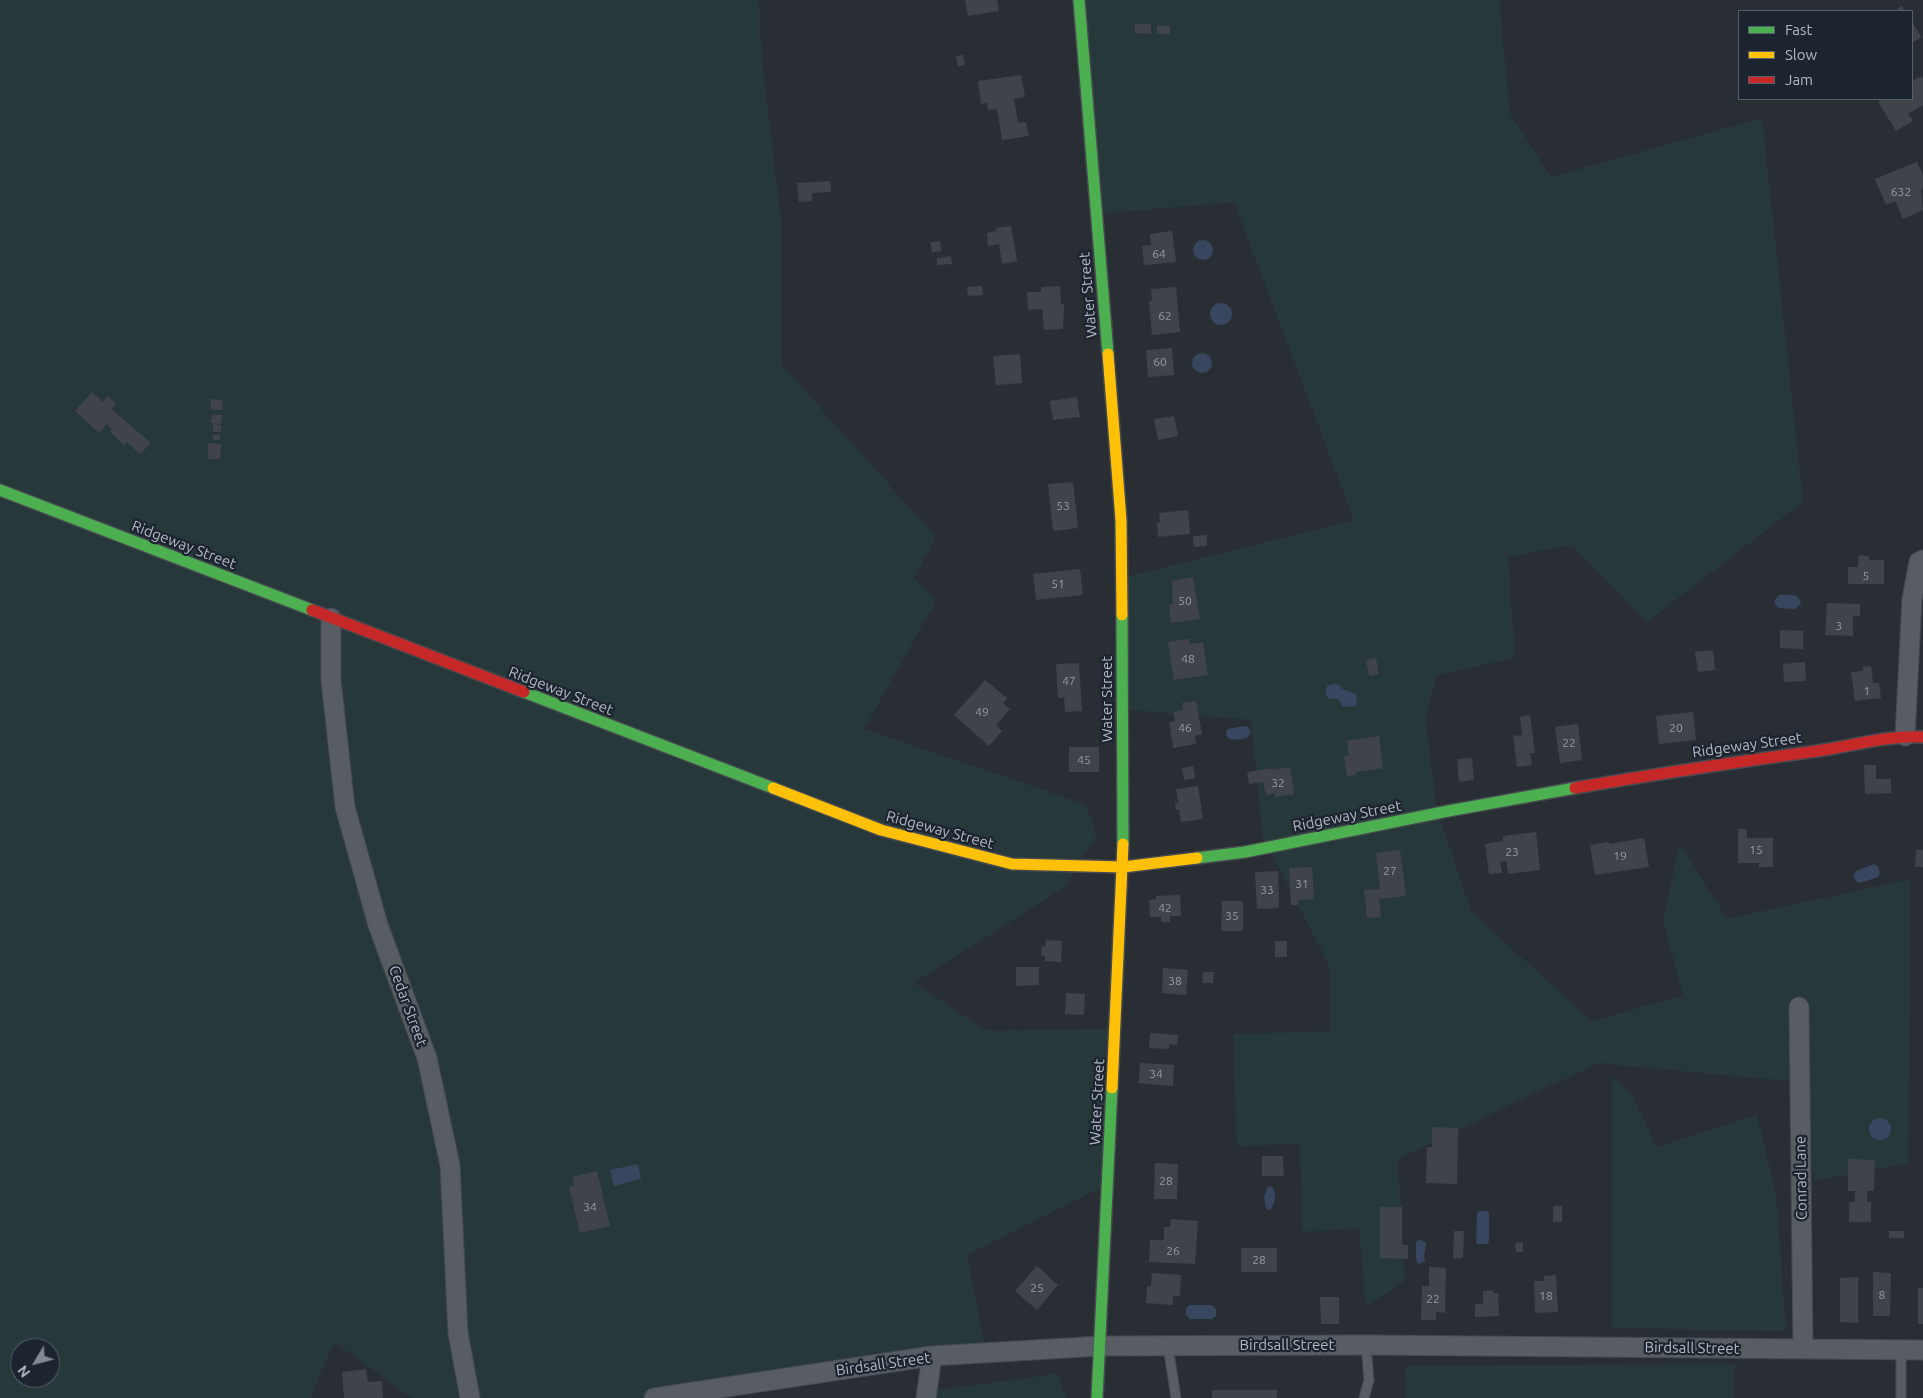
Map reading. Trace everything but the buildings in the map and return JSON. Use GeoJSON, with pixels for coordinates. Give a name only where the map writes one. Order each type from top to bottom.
{"type":"FeatureCollection","features":[{"type":"Feature","properties":{"kind":"street","name":"Water Street"},"geometry":{"type":"LineString","coordinates":[[1079,0],[1121,520],[1123,867],[1097,1398]]}},
{"type":"Feature","properties":{"kind":"street","name":"Ridgeway Street"},"geometry":{"type":"LineString","coordinates":[[0,490],[881,830],[1012,864],[1123,867],[1245,852],[1448,811],[1666,772],[1914,736]]}},
{"type":"Feature","properties":{"kind":"street"},"geometry":{"type":"LineString","coordinates":[[1914,736],[1912,599],[1916,572],[1919,562],[1923,560]]}},
{"type":"Feature","properties":{"kind":"street","name":"Cedar Street"},"geometry":{"type":"LineString","coordinates":[[331,618],[331,680],[345,807],[378,925],[428,1058],[450,1165],[458,1333],[470,1398]]}},
{"type":"Feature","properties":{"kind":"street","name":"Conrad Lane"},"geometry":{"type":"LineString","coordinates":[[1799,1007],[1803,1349]]}},
{"type":"Feature","properties":{"kind":"street","name":"Birdsall Street"},"geometry":{"type":"LineString","coordinates":[[654,1398],[932,1356],[1101,1346],[1366,1345],[1923,1350]]}},
{"type":"Feature","properties":{"kind":"street"},"geometry":{"type":"LineString","coordinates":[[926,1398],[932,1356]]}},
{"type":"Feature","properties":{"kind":"lane"},"geometry":{"type":"LineString","coordinates":[[1364,1398],[1369,1380],[1366,1345]]}},
{"type":"Feature","properties":{"kind":"lane"},"geometry":{"type":"LineString","coordinates":[[1168,1346],[1176,1398]]}},
{"type":"Feature","properties":{"kind":"lane"},"geometry":{"type":"LineString","coordinates":[[1901,1350],[1901,1398]]}},
{"type":"Feature","properties":{"kind":"shaded area"},"geometry":{"type":"Polygon","coordinates":[[[0,0],[759,0],[762,62],[781,220],[781,364],[936,537],[914,578],[936,601],[864,729],[1085,804],[1097,834],[1065,887],[914,983],[987,1031],[1109,1029],[1110,1183],[967,1255],[986,1354],[715,1398],[412,1398],[337,1344],[333,1345],[312,1392],[312,1398],[0,1398],[0,0]]]}},
{"type":"Feature","properties":{"kind":"shaded area"},"geometry":{"type":"Polygon","coordinates":[[[1080,0],[1499,0],[1510,114],[1551,177],[1762,118],[1803,502],[1647,622],[1572,545],[1508,557],[1515,658],[1438,675],[1425,716],[1437,810],[1471,911],[1591,1021],[1683,996],[1663,918],[1680,844],[1727,919],[1911,879],[1908,1163],[1815,1181],[1798,1082],[1598,1063],[1398,1159],[1405,1281],[1366,1307],[1359,1228],[1303,1232],[1300,1144],[1237,1146],[1233,1034],[1330,1031],[1329,964],[1263,838],[1251,720],[1130,710],[1121,578],[1354,520],[1234,202],[1094,214],[1080,0]]]}},
{"type":"Feature","properties":{"kind":"shaded area"},"geometry":{"type":"Polygon","coordinates":[[[1612,1076],[1633,1096],[1656,1147],[1757,1115],[1776,1193],[1786,1331],[1612,1328],[1612,1076]]]}},
{"type":"Feature","properties":{"kind":"shaded area"},"geometry":{"type":"Polygon","coordinates":[[[1735,1364],[1734,1398],[1406,1398],[1405,1366],[1735,1364]]]}},
{"type":"Feature","properties":{"kind":"shaded area"},"geometry":{"type":"Polygon","coordinates":[[[1057,1374],[1066,1398],[927,1398],[928,1391],[1057,1374]]]}},
{"type":"Feature","properties":{"kind":"water"},"geometry":{"type":"Polygon","coordinates":[[[1203,240],[1210,243],[1213,250],[1210,257],[1203,260],[1196,257],[1193,250],[1196,243],[1203,240]]]}},
{"type":"Feature","properties":{"kind":"water"},"geometry":{"type":"Polygon","coordinates":[[[1217,303],[1225,303],[1232,310],[1232,318],[1225,325],[1217,325],[1210,318],[1210,310],[1217,303]]]}},
{"type":"Feature","properties":{"kind":"water"},"geometry":{"type":"Polygon","coordinates":[[[1198,353],[1206,353],[1212,359],[1212,367],[1206,373],[1198,373],[1192,367],[1192,359],[1198,353]]]}},
{"type":"Feature","properties":{"kind":"water"},"geometry":{"type":"Polygon","coordinates":[[[1779,595],[1796,596],[1801,604],[1795,609],[1778,608],[1774,601],[1779,595]]]}},
{"type":"Feature","properties":{"kind":"water"},"geometry":{"type":"Polygon","coordinates":[[[1340,685],[1342,689],[1356,694],[1357,706],[1343,707],[1338,699],[1330,699],[1325,695],[1327,686],[1340,685]]]}},
{"type":"Feature","properties":{"kind":"water"},"geometry":{"type":"Polygon","coordinates":[[[1245,726],[1251,732],[1247,738],[1232,740],[1227,737],[1227,729],[1245,726]]]}},
{"type":"Feature","properties":{"kind":"water"},"geometry":{"type":"Polygon","coordinates":[[[1874,864],[1878,866],[1880,873],[1878,877],[1860,883],[1855,881],[1854,875],[1856,871],[1874,864]]]}},
{"type":"Feature","properties":{"kind":"water"},"geometry":{"type":"Polygon","coordinates":[[[1880,1118],[1888,1121],[1891,1129],[1888,1137],[1880,1140],[1872,1137],[1869,1129],[1872,1121],[1880,1118]]]}},
{"type":"Feature","properties":{"kind":"water"},"geometry":{"type":"Polygon","coordinates":[[[638,1164],[641,1179],[614,1186],[610,1170],[638,1164]]]}},
{"type":"Feature","properties":{"kind":"water"},"geometry":{"type":"Polygon","coordinates":[[[1270,1186],[1273,1188],[1275,1196],[1272,1208],[1269,1210],[1266,1208],[1264,1197],[1267,1188],[1270,1186]]]}},
{"type":"Feature","properties":{"kind":"water"},"geometry":{"type":"Polygon","coordinates":[[[1479,1211],[1488,1211],[1489,1214],[1489,1241],[1487,1244],[1477,1244],[1476,1241],[1477,1214],[1479,1211]]]}},
{"type":"Feature","properties":{"kind":"water"},"geometry":{"type":"Polygon","coordinates":[[[1419,1239],[1426,1243],[1425,1261],[1420,1264],[1417,1263],[1416,1257],[1416,1242],[1419,1239]]]}},
{"type":"Feature","properties":{"kind":"water"},"geometry":{"type":"Polygon","coordinates":[[[1190,1305],[1212,1305],[1216,1309],[1216,1316],[1212,1319],[1190,1319],[1186,1315],[1186,1308],[1190,1305]]]}},
{"type":"Feature","properties":{"kind":"traffic: fast"},"geometry":{"type":"LineString","coordinates":[[1079,0],[1108,354]]}},
{"type":"Feature","properties":{"kind":"traffic: fast"},"geometry":{"type":"LineString","coordinates":[[0,490],[312,610]]}},
{"type":"Feature","properties":{"kind":"traffic: fast"},"geometry":{"type":"LineString","coordinates":[[1122,615],[1123,844]]}},
{"type":"Feature","properties":{"kind":"traffic: fast"},"geometry":{"type":"LineString","coordinates":[[524,692],[773,788]]}},
{"type":"Feature","properties":{"kind":"traffic: fast"},"geometry":{"type":"LineString","coordinates":[[1197,858],[1245,852],[1448,811],[1575,788]]}},
{"type":"Feature","properties":{"kind":"traffic: fast"},"geometry":{"type":"LineString","coordinates":[[1097,1398],[1112,1088]]}},
{"type":"Feature","properties":{"kind":"traffic: slow"},"geometry":{"type":"LineString","coordinates":[[1108,354],[1121,520],[1122,615]]}},
{"type":"Feature","properties":{"kind":"traffic: slow"},"geometry":{"type":"LineString","coordinates":[[773,788],[881,830],[1012,864],[1123,867],[1197,858]]}},
{"type":"Feature","properties":{"kind":"traffic: slow"},"geometry":{"type":"LineString","coordinates":[[1112,1088],[1123,844]]}},
{"type":"Feature","properties":{"kind":"traffic: jam"},"geometry":{"type":"LineString","coordinates":[[312,610],[524,692]]}},
{"type":"Feature","properties":{"kind":"traffic: jam"},"geometry":{"type":"LineString","coordinates":[[1575,788],[1883,739],[1923,737]]}}]}
